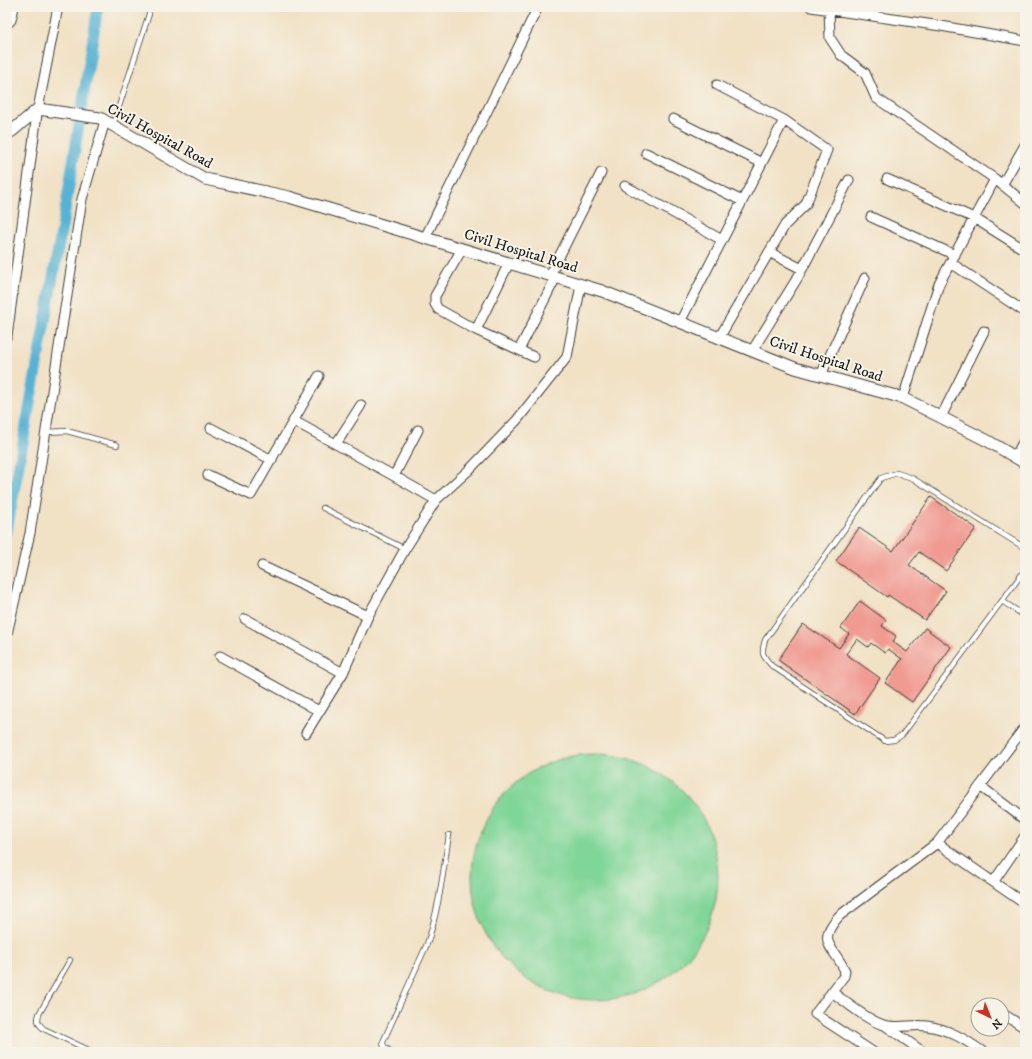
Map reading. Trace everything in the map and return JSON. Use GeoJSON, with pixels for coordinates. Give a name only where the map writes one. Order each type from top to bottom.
{"type":"FeatureCollection","features":[{"type":"Feature","properties":{"kind":"street"},"geometry":{"type":"LineString","coordinates":[[7,24],[11,20],[14,7]]}},
{"type":"Feature","properties":{"kind":"street"},"geometry":{"type":"LineString","coordinates":[[7,336],[40,109],[58,7]]}},
{"type":"Feature","properties":{"kind":"street"},"geometry":{"type":"LineString","coordinates":[[425,238],[538,7]]}},
{"type":"Feature","properties":{"kind":"street"},"geometry":{"type":"LineString","coordinates":[[811,7],[941,26],[1025,41]]}},
{"type":"Feature","properties":{"kind":"street"},"geometry":{"type":"LineString","coordinates":[[829,9],[830,38],[841,55],[865,73],[876,98],[998,182],[1025,203]]}},
{"type":"Feature","properties":{"kind":"street"},"geometry":{"type":"LineString","coordinates":[[717,84],[784,120],[827,150],[806,204],[785,225],[719,338]]}},
{"type":"Feature","properties":{"kind":"street"},"geometry":{"type":"LineString","coordinates":[[7,134],[40,109]]}},
{"type":"Feature","properties":{"kind":"street","name":"Civil Hospital Road"},"geometry":{"type":"LineString","coordinates":[[40,109],[106,121],[205,179],[289,197],[602,291],[794,368],[903,398],[988,441],[1025,462]]}},
{"type":"Feature","properties":{"kind":"street"},"geometry":{"type":"LineString","coordinates":[[673,119],[762,163]]}},
{"type":"Feature","properties":{"kind":"street"},"geometry":{"type":"LineString","coordinates":[[680,322],[784,120]]}},
{"type":"Feature","properties":{"kind":"street"},"geometry":{"type":"LineString","coordinates":[[7,634],[30,533],[47,432],[82,199],[106,121]]}},
{"type":"Feature","properties":{"kind":"street"},"geometry":{"type":"LineString","coordinates":[[903,398],[940,284],[974,218],[1025,145]]}},
{"type":"Feature","properties":{"kind":"street"},"geometry":{"type":"LineString","coordinates":[[646,154],[742,201]]}},
{"type":"Feature","properties":{"kind":"street"},"geometry":{"type":"LineString","coordinates":[[519,350],[601,173]]}},
{"type":"Feature","properties":{"kind":"street"},"geometry":{"type":"LineString","coordinates":[[887,179],[974,218],[1025,250]]}},
{"type":"Feature","properties":{"kind":"street"},"geometry":{"type":"LineString","coordinates":[[752,351],[802,269],[850,180]]}},
{"type":"Feature","properties":{"kind":"street"},"geometry":{"type":"LineString","coordinates":[[625,186],[722,240]]}},
{"type":"Feature","properties":{"kind":"street"},"geometry":{"type":"LineString","coordinates":[[871,217],[953,259],[1025,312]]}},
{"type":"Feature","properties":{"kind":"street"},"geometry":{"type":"LineString","coordinates":[[462,249],[435,296],[435,304],[438,309],[476,330],[534,357]]}},
{"type":"Feature","properties":{"kind":"street"},"geometry":{"type":"LineString","coordinates":[[769,252],[802,269]]}},
{"type":"Feature","properties":{"kind":"street"},"geometry":{"type":"LineString","coordinates":[[476,330],[510,263]]}},
{"type":"Feature","properties":{"kind":"street"},"geometry":{"type":"LineString","coordinates":[[821,375],[865,278]]}},
{"type":"Feature","properties":{"kind":"street"},"geometry":{"type":"LineString","coordinates":[[306,733],[343,672],[368,616],[405,549],[436,500],[470,469],[517,420],[567,357],[581,285]]}},
{"type":"Feature","properties":{"kind":"street"},"geometry":{"type":"LineString","coordinates":[[941,417],[984,331]]}},
{"type":"Feature","properties":{"kind":"street"},"geometry":{"type":"LineString","coordinates":[[208,475],[251,496],[319,376]]}},
{"type":"Feature","properties":{"kind":"street"},"geometry":{"type":"LineString","coordinates":[[336,444],[361,405]]}},
{"type":"Feature","properties":{"kind":"street"},"geometry":{"type":"LineString","coordinates":[[294,422],[436,500]]}},
{"type":"Feature","properties":{"kind":"street"},"geometry":{"type":"LineString","coordinates":[[211,428],[272,460]]}},
{"type":"Feature","properties":{"kind":"street"},"geometry":{"type":"LineString","coordinates":[[394,476],[418,430]]}},
{"type":"Feature","properties":{"kind":"street"},"geometry":{"type":"LineString","coordinates":[[1015,457],[1025,439]]}},
{"type":"Feature","properties":{"kind":"street"},"geometry":{"type":"LineString","coordinates":[[262,566],[368,616]]}},
{"type":"Feature","properties":{"kind":"street"},"geometry":{"type":"LineString","coordinates":[[245,619],[343,672]]}},
{"type":"Feature","properties":{"kind":"street"},"geometry":{"type":"LineString","coordinates":[[220,656],[320,711]]}},
{"type":"Feature","properties":{"kind":"street"},"geometry":{"type":"LineString","coordinates":[[873,1052],[815,1014],[844,976],[845,971],[828,943],[827,935],[831,926],[839,916],[937,843],[1025,727]]}},
{"type":"Feature","properties":{"kind":"street"},"geometry":{"type":"LineString","coordinates":[[980,786],[1025,820]]}},
{"type":"Feature","properties":{"kind":"street"},"geometry":{"type":"LineString","coordinates":[[994,881],[1025,836]]}},
{"type":"Feature","properties":{"kind":"street"},"geometry":{"type":"LineString","coordinates":[[937,843],[994,881],[1025,904]]}},
{"type":"Feature","properties":{"kind":"street"},"geometry":{"type":"LineString","coordinates":[[832,992],[876,1023],[886,1026],[927,1026],[945,1030],[960,1036],[983,1052]]}},
{"type":"Feature","properties":{"kind":"street"},"geometry":{"type":"LineString","coordinates":[[1010,1018],[1025,1028]]}},
{"type":"Feature","properties":{"kind":"street"},"geometry":{"type":"LineString","coordinates":[[886,1026],[923,1052]]}},
{"type":"Feature","properties":{"kind":"lane"},"geometry":{"type":"LineString","coordinates":[[106,121],[149,14]]}},
{"type":"Feature","properties":{"kind":"lane"},"geometry":{"type":"LineString","coordinates":[[47,432],[67,431],[117,445]]}},
{"type":"Feature","properties":{"kind":"lane"},"geometry":{"type":"LineString","coordinates":[[1025,548],[912,478],[897,473],[881,478],[765,640],[762,651],[764,657],[772,666],[885,741],[894,740],[902,735],[1025,570]]}},
{"type":"Feature","properties":{"kind":"lane"},"geometry":{"type":"LineString","coordinates":[[323,508],[405,549]]}},
{"type":"Feature","properties":{"kind":"lane"},"geometry":{"type":"LineString","coordinates":[[1002,600],[1025,616]]}},
{"type":"Feature","properties":{"kind":"lane"},"geometry":{"type":"LineString","coordinates":[[392,1052],[383,1045],[383,1042],[433,928],[449,835]]}},
{"type":"Feature","properties":{"kind":"lane"},"geometry":{"type":"LineString","coordinates":[[70,960],[37,1020],[39,1025],[44,1029],[93,1052]]}},
{"type":"Feature","properties":{"kind":"green space"},"geometry":{"type":"Polygon","coordinates":[[[595,754],[619,757],[642,764],[663,775],[682,790],[697,809],[708,830],[715,853],[718,877],[715,901],[708,924],[697,945],[682,964],[663,979],[642,990],[619,997],[595,1000],[571,997],[548,990],[527,979],[508,964],[493,945],[482,924],[475,901],[472,877],[475,853],[482,830],[493,809],[508,790],[527,775],[548,764],[571,757],[595,754]]]}},
{"type":"Feature","properties":{"kind":"building"},"geometry":{"type":"Polygon","coordinates":[[[931,497],[976,528],[946,571],[919,552],[909,565],[946,591],[925,620],[888,595],[887,597],[836,561],[859,528],[893,551],[931,497]]]}},
{"type":"Feature","properties":{"kind":"building"},"geometry":{"type":"Polygon","coordinates":[[[860,601],[886,620],[882,626],[896,636],[893,642],[907,652],[925,628],[951,647],[912,702],[885,683],[902,659],[888,649],[885,653],[871,643],[868,647],[857,639],[846,654],[880,678],[855,714],[778,660],[803,624],[839,648],[849,634],[841,628],[860,601]]]}},
{"type":"Feature","properties":{"kind":"waterway"},"geometry":{"type":"LineString","coordinates":[[7,531],[66,205],[98,7]]}}]}
